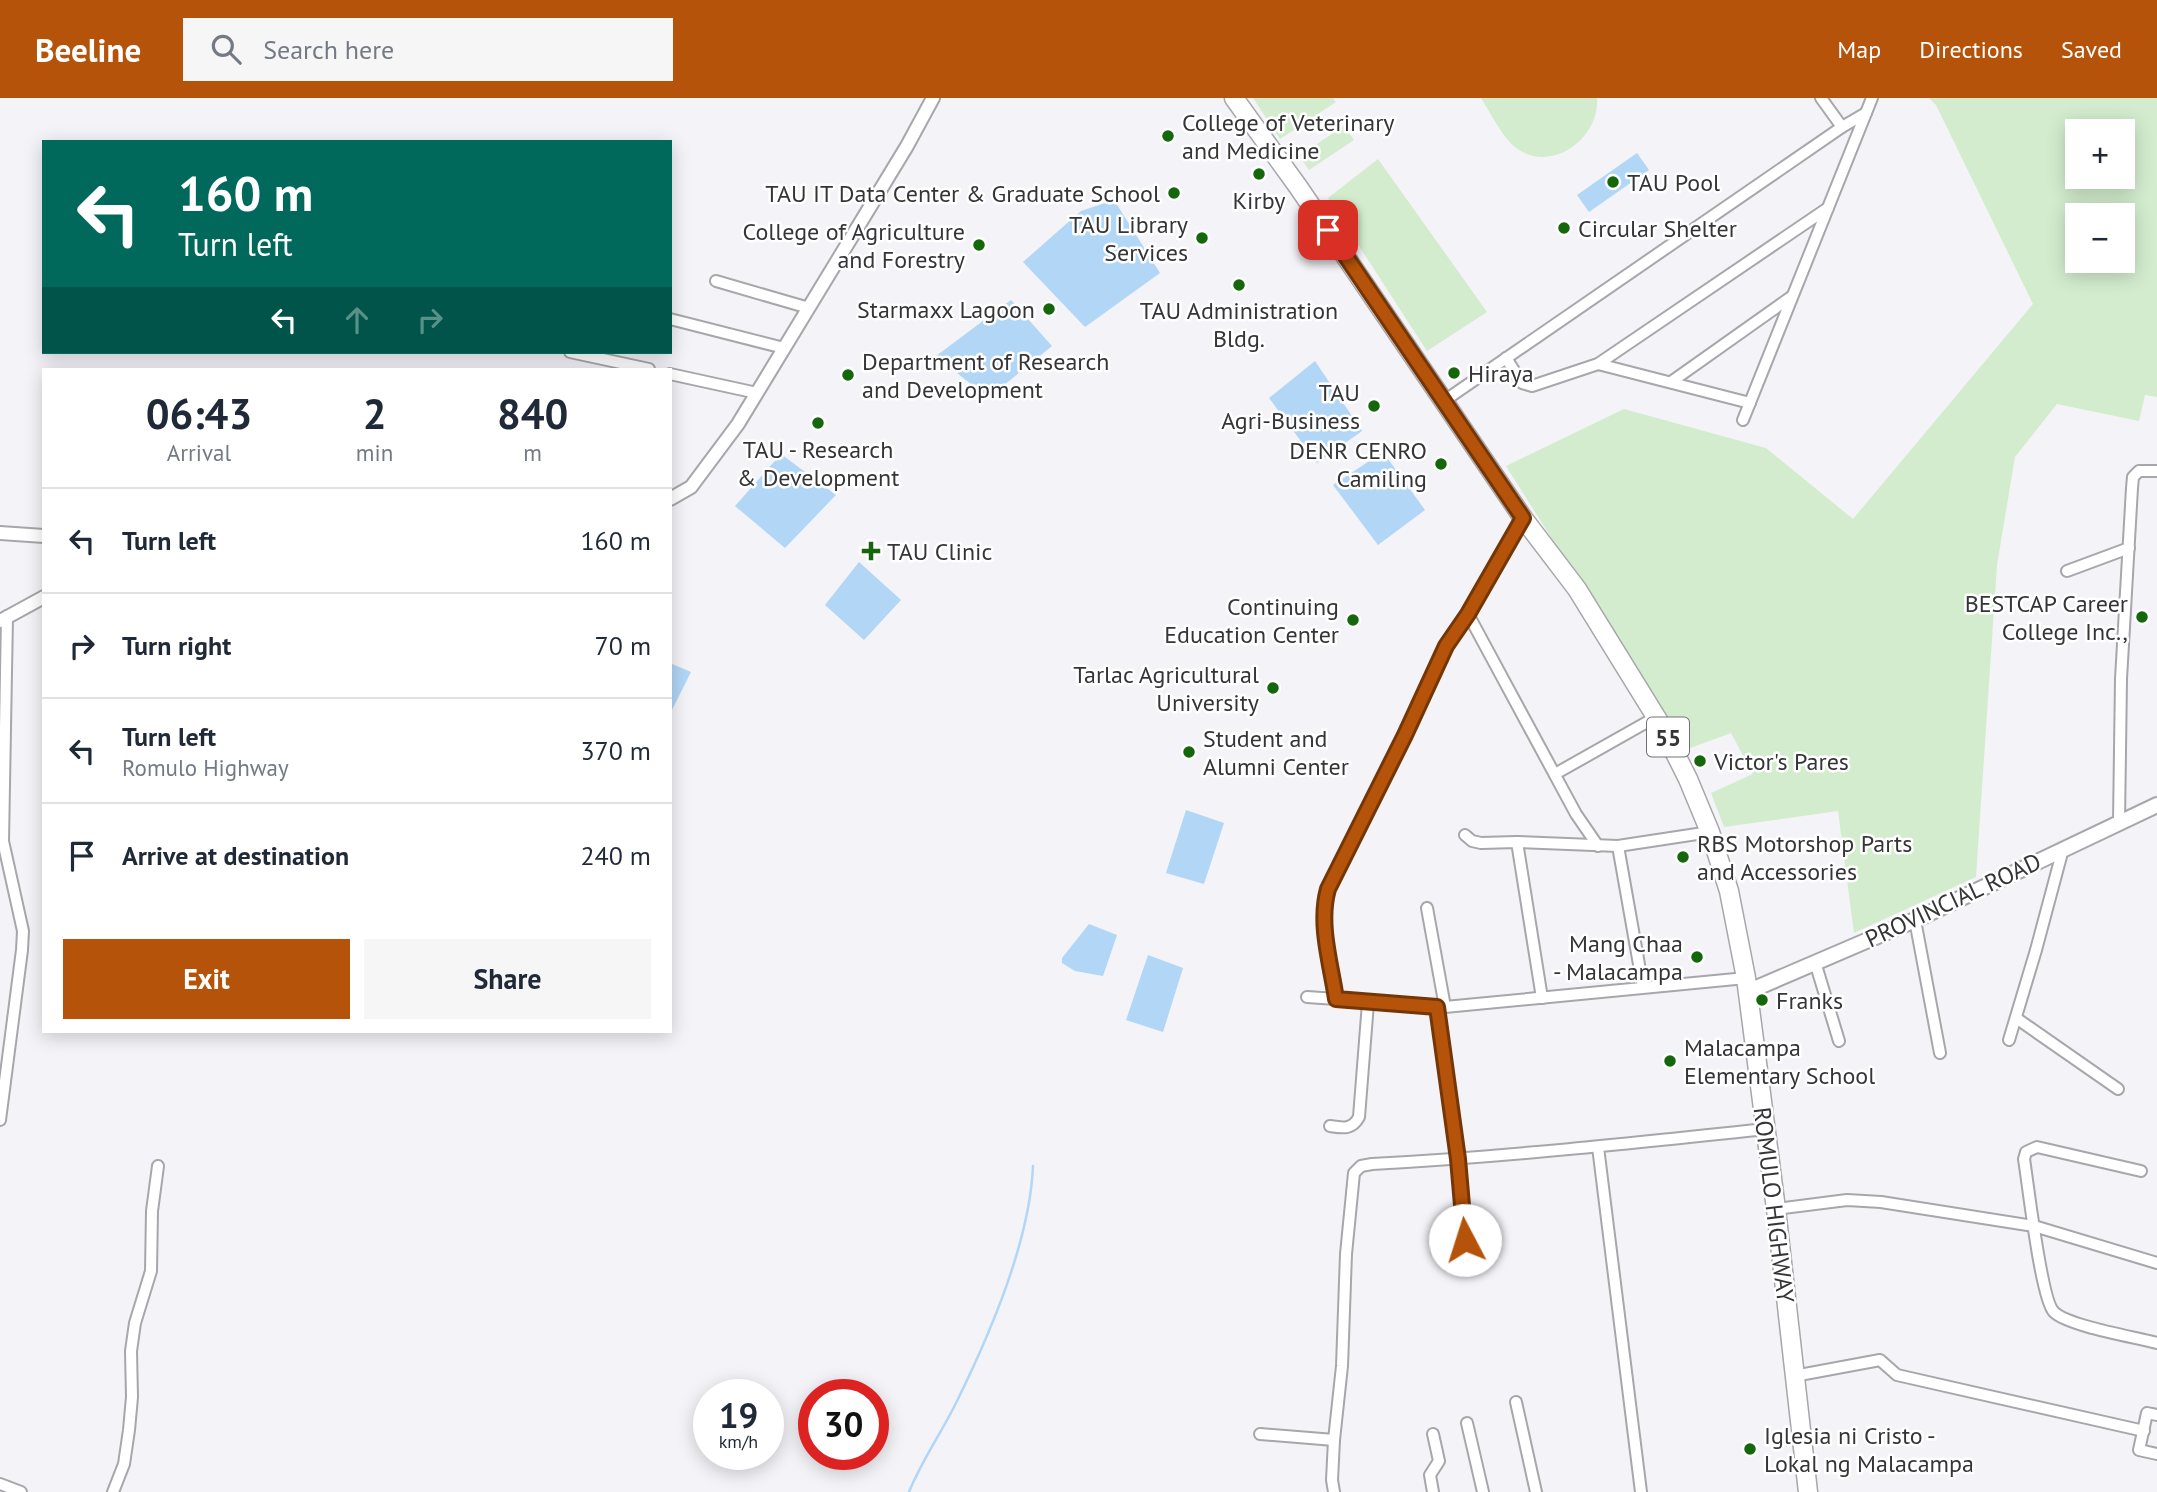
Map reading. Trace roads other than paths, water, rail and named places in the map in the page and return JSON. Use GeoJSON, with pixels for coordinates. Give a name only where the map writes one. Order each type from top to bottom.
{"type":"FeatureCollection","features":[{"type":"Feature","properties":{"kind":"highway","name":"ROMULO HIGHWAY"},"geometry":{"type":"LineString","coordinates":[[1234,98],[1299,188],[1523,518],[1577,589],[1677,754],[1710,832],[1729,891],[1746,985],[1776,1209],[1808,1492]]}},
{"type":"Feature","properties":{"kind":"main road","name":"PROVINCIAL ROAD"},"geometry":{"type":"LineString","coordinates":[[1746,985],[1815,962],[1915,920],[2157,804]]}},
{"type":"Feature","properties":{"kind":"street"},"geometry":{"type":"LineString","coordinates":[[672,498],[691,487],[738,424],[933,98]]}},
{"type":"Feature","properties":{"kind":"street"},"geometry":{"type":"LineString","coordinates":[[1821,98],[1842,127]]}},
{"type":"Feature","properties":{"kind":"street"},"geometry":{"type":"LineString","coordinates":[[1743,420],[1872,98]]}},
{"type":"Feature","properties":{"kind":"street"},"geometry":{"type":"LineString","coordinates":[[1444,401],[1866,113]]}},
{"type":"Feature","properties":{"kind":"street"},"geometry":{"type":"LineString","coordinates":[[1506,358],[1522,383],[1532,386],[1598,364],[1828,208]]}},
{"type":"Feature","properties":{"kind":"street"},"geometry":{"type":"LineString","coordinates":[[716,281],[809,308]]}},
{"type":"Feature","properties":{"kind":"street"},"geometry":{"type":"LineString","coordinates":[[1671,382],[1793,296]]}},
{"type":"Feature","properties":{"kind":"street"},"geometry":{"type":"LineString","coordinates":[[672,320],[784,348]]}},
{"type":"Feature","properties":{"kind":"street"},"geometry":{"type":"LineString","coordinates":[[578,354],[644,368]]}},
{"type":"Feature","properties":{"kind":"street"},"geometry":{"type":"LineString","coordinates":[[1598,364],[1750,403]]}},
{"type":"Feature","properties":{"kind":"street"},"geometry":{"type":"LineString","coordinates":[[672,374],[757,393]]}},
{"type":"Feature","properties":{"kind":"street"},"geometry":{"type":"LineString","coordinates":[[2119,822],[2122,680],[2133,477],[2139,471],[2157,471]]}},
{"type":"Feature","properties":{"kind":"street"},"geometry":{"type":"LineString","coordinates":[[1336,999],[1324,923],[1323,904],[1328,889],[1446,646],[1468,614],[1523,518]]}},
{"type":"Feature","properties":{"kind":"street"},"geometry":{"type":"LineString","coordinates":[[0,533],[42,536]]}},
{"type":"Feature","properties":{"kind":"street"},"geometry":{"type":"LineString","coordinates":[[2067,570],[2129,548]]}},
{"type":"Feature","properties":{"kind":"street"},"geometry":{"type":"LineString","coordinates":[[0,1120],[23,931],[3,841],[3,618],[42,598]]}},
{"type":"Feature","properties":{"kind":"street"},"geometry":{"type":"LineString","coordinates":[[1468,614],[1576,814],[1598,846]]}},
{"type":"Feature","properties":{"kind":"street"},"geometry":{"type":"LineString","coordinates":[[1555,774],[1656,717]]}},
{"type":"Feature","properties":{"kind":"street"},"geometry":{"type":"LineString","coordinates":[[1465,835],[1472,841],[1481,843],[1618,846],[1710,832]]}},
{"type":"Feature","properties":{"kind":"street"},"geometry":{"type":"LineString","coordinates":[[1517,842],[1542,998]]}},
{"type":"Feature","properties":{"kind":"street"},"geometry":{"type":"LineString","coordinates":[[1618,846],[1643,987]]}},
{"type":"Feature","properties":{"kind":"street"},"geometry":{"type":"LineString","coordinates":[[2010,1040],[2063,849]]}},
{"type":"Feature","properties":{"kind":"street"},"geometry":{"type":"LineString","coordinates":[[1427,908],[1441,1007],[1465,1240],[1464,1245],[1437,1249]]}},
{"type":"Feature","properties":{"kind":"street"},"geometry":{"type":"LineString","coordinates":[[1915,920],[1940,1053]]}},
{"type":"Feature","properties":{"kind":"street"},"geometry":{"type":"LineString","coordinates":[[1815,962],[1839,1041]]}},
{"type":"Feature","properties":{"kind":"street"},"geometry":{"type":"LineString","coordinates":[[1307,997],[1441,1007],[1643,987],[1746,985]]}},
{"type":"Feature","properties":{"kind":"street"},"geometry":{"type":"LineString","coordinates":[[1331,1126],[1346,1128],[1352,1126],[1359,1117],[1368,1003]]}},
{"type":"Feature","properties":{"kind":"street"},"geometry":{"type":"LineString","coordinates":[[2016,1018],[2118,1088]]}},
{"type":"Feature","properties":{"kind":"street"},"geometry":{"type":"LineString","coordinates":[[1334,1492],[1334,1440],[1342,1366],[1346,1254],[1354,1173],[1361,1166],[1598,1147],[1765,1129]]}},
{"type":"Feature","properties":{"kind":"street"},"geometry":{"type":"LineString","coordinates":[[1598,1147],[1641,1492]]}},
{"type":"Feature","properties":{"kind":"street"},"geometry":{"type":"LineString","coordinates":[[2141,1171],[2038,1147],[2026,1152],[2024,1159],[2048,1302],[2055,1314],[2073,1322],[2157,1343]]}},
{"type":"Feature","properties":{"kind":"street"},"geometry":{"type":"LineString","coordinates":[[113,1492],[124,1464],[129,1430],[132,1397],[131,1351],[135,1323],[151,1271],[152,1211],[158,1166]]}},
{"type":"Feature","properties":{"kind":"street"},"geometry":{"type":"LineString","coordinates":[[1776,1209],[1864,1200],[1980,1216],[2034,1227],[2157,1262]]}},
{"type":"Feature","properties":{"kind":"street"},"geometry":{"type":"LineString","coordinates":[[1794,1376],[1880,1360],[1897,1375],[2144,1431]]}},
{"type":"Feature","properties":{"kind":"street"},"geometry":{"type":"LineString","coordinates":[[1516,1402],[1536,1492]]}},
{"type":"Feature","properties":{"kind":"street"},"geometry":{"type":"LineString","coordinates":[[2157,1415],[2147,1413],[2140,1450],[2157,1454]]}},
{"type":"Feature","properties":{"kind":"street"},"geometry":{"type":"LineString","coordinates":[[1467,1423],[1483,1492]]}},
{"type":"Feature","properties":{"kind":"street"},"geometry":{"type":"LineString","coordinates":[[1260,1434],[1334,1440]]}},
{"type":"Feature","properties":{"kind":"street"},"geometry":{"type":"LineString","coordinates":[[1433,1434],[1438,1461],[1430,1475],[1433,1492]]}},
{"type":"Feature","properties":{"kind":"street"},"geometry":{"type":"LineString","coordinates":[[0,1484],[21,1492]]}},
{"type":"Feature","properties":{"kind":"water","name":"TAU Pool"},"geometry":{"type":"Polygon","coordinates":[[[1637,153],[1649,170],[1589,212],[1577,195],[1637,153]]]}},
{"type":"Feature","properties":{"kind":"water"},"geometry":{"type":"Polygon","coordinates":[[[1114,200],[1160,273],[1085,327],[1023,262],[1081,211],[1114,200]]]}},
{"type":"Feature","properties":{"kind":"water"},"geometry":{"type":"Polygon","coordinates":[[[1011,300],[1052,346],[988,398],[936,356],[1011,300]]]}},
{"type":"Feature","properties":{"kind":"water"},"geometry":{"type":"Polygon","coordinates":[[[1315,361],[1362,431],[1317,463],[1269,398],[1315,361]]]}},
{"type":"Feature","properties":{"kind":"water"},"geometry":{"type":"Polygon","coordinates":[[[1383,452],[1425,510],[1378,545],[1333,485],[1383,452]]]}},
{"type":"Feature","properties":{"kind":"water"},"geometry":{"type":"Polygon","coordinates":[[[781,454],[836,495],[785,548],[735,506],[781,454]]]}},
{"type":"Feature","properties":{"kind":"water"},"geometry":{"type":"Polygon","coordinates":[[[859,562],[901,600],[864,640],[825,605],[859,562]]]}},
{"type":"Feature","properties":{"kind":"water"},"geometry":{"type":"Polygon","coordinates":[[[672,664],[691,672],[672,710],[672,664]]]}},
{"type":"Feature","properties":{"kind":"water"},"geometry":{"type":"Polygon","coordinates":[[[1186,810],[1224,823],[1204,884],[1166,873],[1186,810]]]}},
{"type":"Feature","properties":{"kind":"water"},"geometry":{"type":"Polygon","coordinates":[[[1089,924],[1117,935],[1103,976],[1075,971],[1062,963],[1062,958],[1089,924]]]}},
{"type":"Feature","properties":{"kind":"water"},"geometry":{"type":"Polygon","coordinates":[[[1148,955],[1183,968],[1163,1032],[1126,1020],[1148,955]]]}},
{"type":"Feature","properties":{"kind":"waterway"},"geometry":{"type":"LineString","coordinates":[[909,1492],[957,1401],[995,1317],[1024,1225],[1033,1166]]}},
{"type":"Feature","properties":{"kind":"place","name":"College of Veterinary and Medicine"},"geometry":{"type":"Point","coordinates":[1168,136]}},
{"type":"Feature","properties":{"kind":"place","name":"Kirby"},"geometry":{"type":"Point","coordinates":[1259,174]}},
{"type":"Feature","properties":{"kind":"place","name":"TAU Pool"},"geometry":{"type":"Point","coordinates":[1613,182]}},
{"type":"Feature","properties":{"kind":"place","name":"TAU IT Data Center & Graduate School"},"geometry":{"type":"Point","coordinates":[1174,193]}},
{"type":"Feature","properties":{"kind":"place","name":"Circular Shelter"},"geometry":{"type":"Point","coordinates":[1564,228]}},
{"type":"Feature","properties":{"kind":"place","name":"TAU Library Services"},"geometry":{"type":"Point","coordinates":[1202,238]}},
{"type":"Feature","properties":{"kind":"place","name":"College of Agriculture and Forestry"},"geometry":{"type":"Point","coordinates":[979,245]}},
{"type":"Feature","properties":{"kind":"place","name":"TAU Administration Bldg."},"geometry":{"type":"Point","coordinates":[1239,285]}},
{"type":"Feature","properties":{"kind":"place","name":"Starmaxx Lagoon"},"geometry":{"type":"Point","coordinates":[1049,309]}},
{"type":"Feature","properties":{"kind":"place","name":"Hiraya"},"geometry":{"type":"Point","coordinates":[1454,373]}},
{"type":"Feature","properties":{"kind":"place","name":"Department of Research and Development"},"geometry":{"type":"Point","coordinates":[848,375]}},
{"type":"Feature","properties":{"kind":"place","name":"TAU Agri-Business"},"geometry":{"type":"Point","coordinates":[1374,406]}},
{"type":"Feature","properties":{"kind":"place","name":"TAU - Research & Development"},"geometry":{"type":"Point","coordinates":[818,423]}},
{"type":"Feature","properties":{"kind":"place","name":"DENR CENRO Camiling"},"geometry":{"type":"Point","coordinates":[1441,464]}},
{"type":"Feature","properties":{"kind":"place","name":"TAU Clinic"},"geometry":{"type":"Point","coordinates":[871,551]}},
{"type":"Feature","properties":{"kind":"place","name":"BESTCAP Career College Inc.,"},"geometry":{"type":"Point","coordinates":[2142,617]}},
{"type":"Feature","properties":{"kind":"place","name":"Continuing Education Center"},"geometry":{"type":"Point","coordinates":[1353,620]}},
{"type":"Feature","properties":{"kind":"place","name":"Tarlac Agricultural University"},"geometry":{"type":"Point","coordinates":[1273,688]}},
{"type":"Feature","properties":{"kind":"place","name":"Student and Alumni Center"},"geometry":{"type":"Point","coordinates":[1189,752]}},
{"type":"Feature","properties":{"kind":"place","name":"Victor's Pares"},"geometry":{"type":"Point","coordinates":[1700,761]}},
{"type":"Feature","properties":{"kind":"place","name":"RBS Motorshop Parts and Accessories"},"geometry":{"type":"Point","coordinates":[1683,857]}},
{"type":"Feature","properties":{"kind":"place","name":"Mang Chaa - Malacampa"},"geometry":{"type":"Point","coordinates":[1697,957]}},
{"type":"Feature","properties":{"kind":"place","name":"Franks"},"geometry":{"type":"Point","coordinates":[1762,1000]}},
{"type":"Feature","properties":{"kind":"place","name":"Malacampa Elementary School"},"geometry":{"type":"Point","coordinates":[1670,1061]}},
{"type":"Feature","properties":{"kind":"place","name":"Iglesia ni Cristo - Lokal ng Malacampa"},"geometry":{"type":"Point","coordinates":[1750,1449]}}]}
